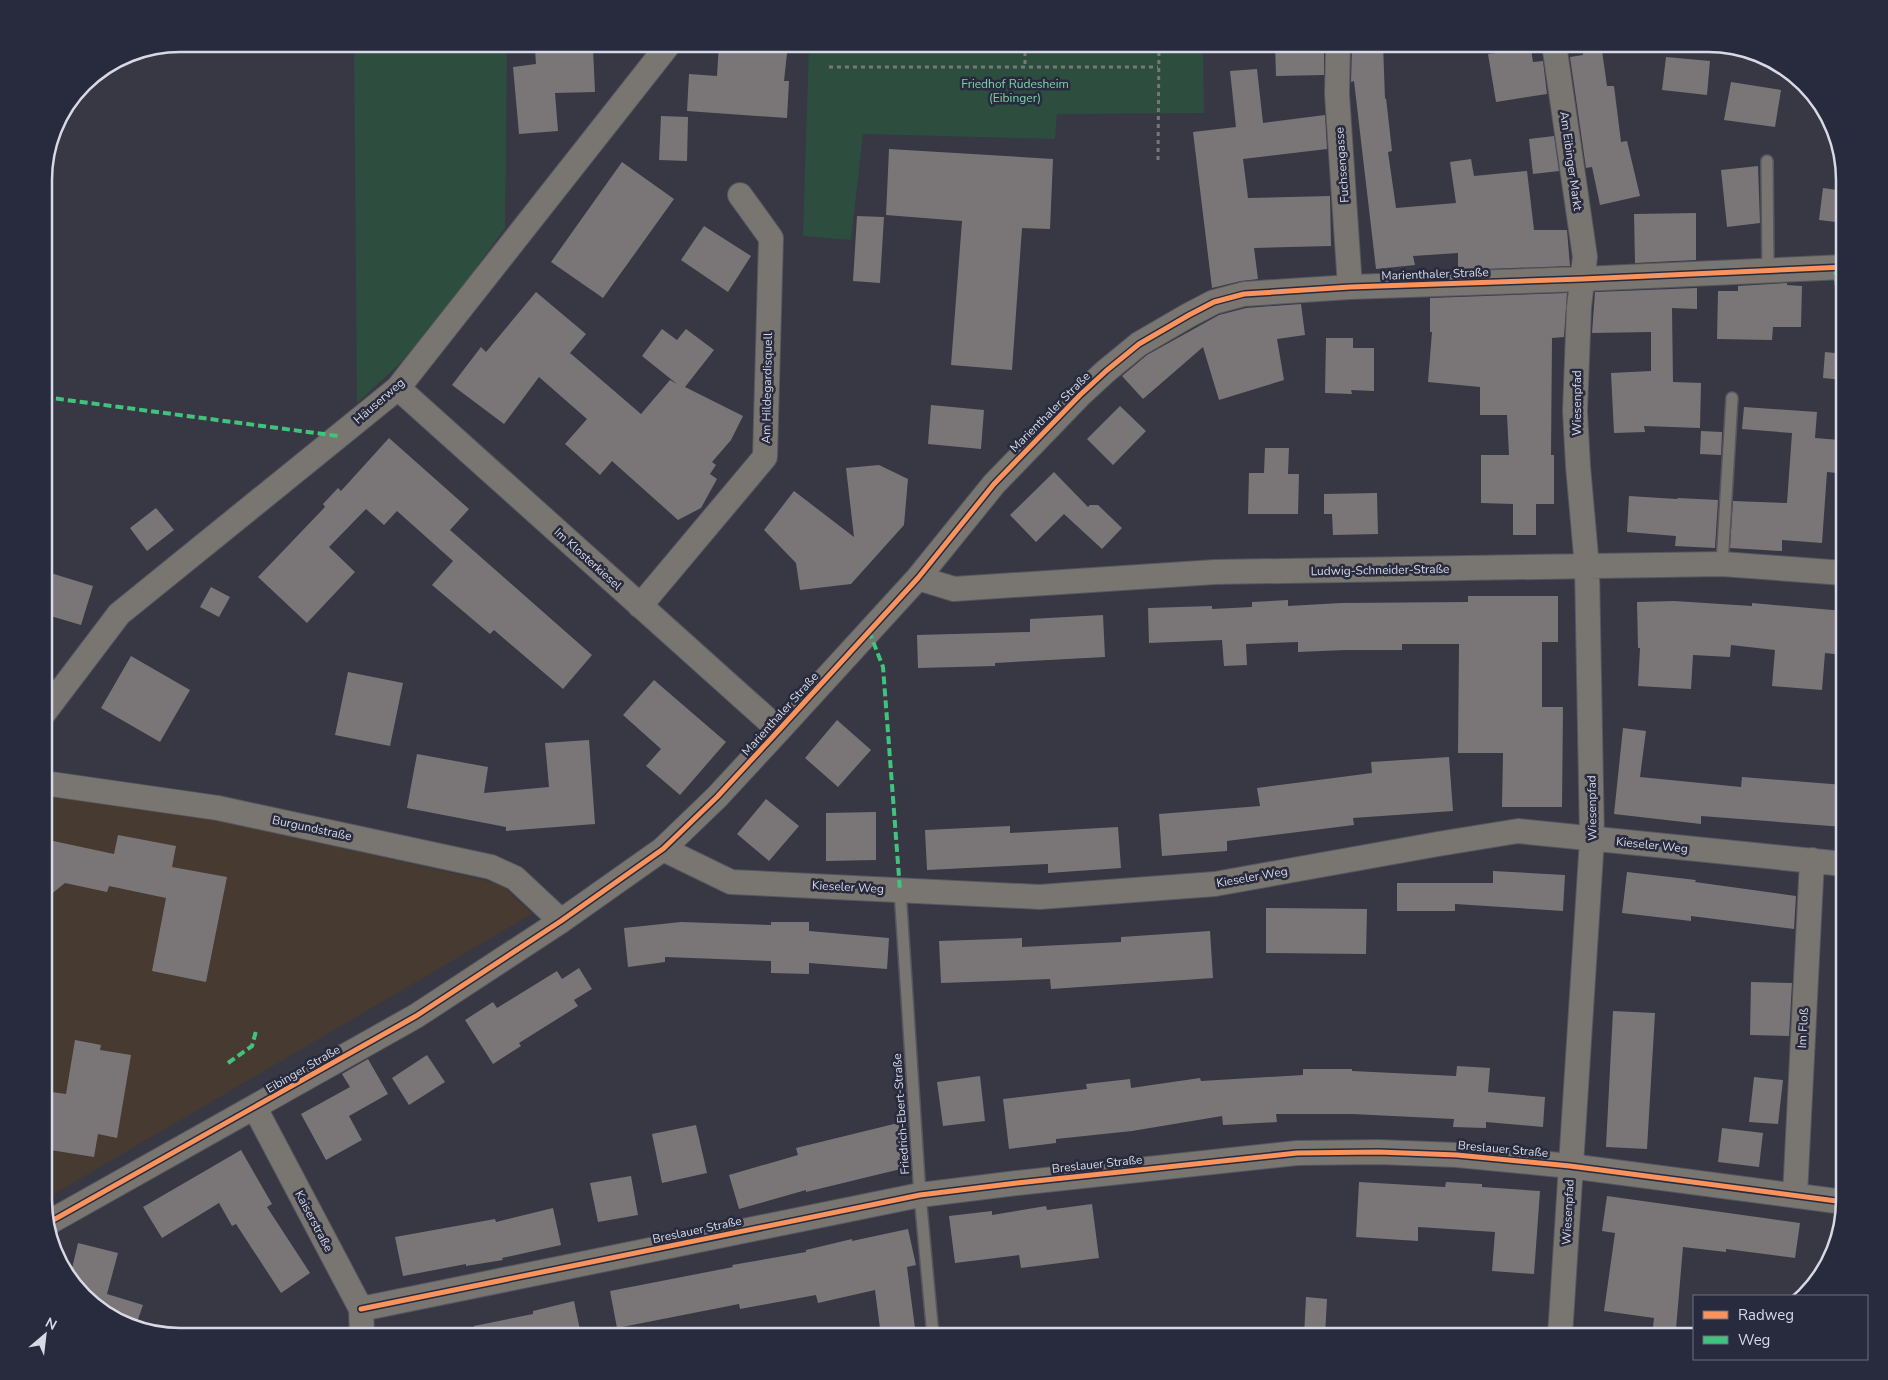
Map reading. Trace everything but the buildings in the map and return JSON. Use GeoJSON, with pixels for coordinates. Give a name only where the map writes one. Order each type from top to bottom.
{"type":"FeatureCollection","features":[{"type":"Feature","properties":{"kind":"street","name":"Häuserweg"},"geometry":{"type":"LineString","coordinates":[[53,701],[118,614],[398,388],[663,52]]}},
{"type":"Feature","properties":{"kind":"street","name":"Fuchsengasse"},"geometry":{"type":"LineString","coordinates":[[1338,52],[1337,94],[1350,287]]}},
{"type":"Feature","properties":{"kind":"street","name":"Am Eibinger Markt"},"geometry":{"type":"LineString","coordinates":[[1555,52],[1585,256],[1582,279]]}},
{"type":"Feature","properties":{"kind":"street","name":"Am Hildegardisquell"},"geometry":{"type":"LineString","coordinates":[[640,606],[765,457],[771,238],[740,195]]}},
{"type":"Feature","properties":{"kind":"street","name":"Marienthaler Straße"},"geometry":{"type":"LineString","coordinates":[[561,922],[663,849],[717,797],[918,578],[994,484],[1080,395],[1139,344],[1197,310],[1214,302],[1244,294],[1350,287],[1582,279],[1836,266]]}},
{"type":"Feature","properties":{"kind":"street","name":"Wiesenpfad"},"geometry":{"type":"LineString","coordinates":[[1560,1328],[1592,839],[1587,567],[1575,411],[1582,279]]}},
{"type":"Feature","properties":{"kind":"street","name":"Im Klosterkiesel"},"geometry":{"type":"LineString","coordinates":[[398,388],[779,730]]}},
{"type":"Feature","properties":{"kind":"street","name":"Ludwig-Schneider-Straße"},"geometry":{"type":"LineString","coordinates":[[918,578],[954,589],[1215,572],[1722,564],[1836,572]]}},
{"type":"Feature","properties":{"kind":"street","name":"Burgundstraße"},"geometry":{"type":"LineString","coordinates":[[53,784],[218,808],[491,867],[515,878],[561,922]]}},
{"type":"Feature","properties":{"kind":"street","name":"Kieseler Weg"},"geometry":{"type":"LineString","coordinates":[[663,849],[732,882],[1040,897],[1215,884],[1518,831],[1836,863]]}},
{"type":"Feature","properties":{"kind":"street","name":"Im Floß"},"geometry":{"type":"LineString","coordinates":[[1795,1195],[1812,860]]}},
{"type":"Feature","properties":{"kind":"street","name":"Eibinger Straße"},"geometry":{"type":"LineString","coordinates":[[54,1219],[416,1016],[561,922]]}},
{"type":"Feature","properties":{"kind":"street","name":"Kaiserstraße"},"geometry":{"type":"LineString","coordinates":[[255,1108],[361,1309],[362,1328]]}},
{"type":"Feature","properties":{"kind":"street","name":"Breslauer Straße"},"geometry":{"type":"LineString","coordinates":[[361,1309],[920,1195],[1297,1153],[1378,1152],[1457,1155],[1570,1166],[1836,1201]]}},
{"type":"Feature","properties":{"kind":"lane"},"geometry":{"type":"LineString","coordinates":[[1767,161],[1768,269]]}},
{"type":"Feature","properties":{"kind":"lane"},"geometry":{"type":"LineString","coordinates":[[1722,564],[1732,398]]}},
{"type":"Feature","properties":{"kind":"lane","name":"Friedrich-Ebert-Straße"},"geometry":{"type":"LineString","coordinates":[[900,890],[920,1195],[932,1328]]}},
{"type":"Feature","properties":{"kind":"path"},"geometry":{"type":"LineString","coordinates":[[1025,52],[1026,67]]}},
{"type":"Feature","properties":{"kind":"path"},"geometry":{"type":"LineString","coordinates":[[1158,160],[1159,52]]}},
{"type":"Feature","properties":{"kind":"path"},"geometry":{"type":"LineString","coordinates":[[829,67],[1158,67]]}},
{"type":"Feature","properties":{"kind":"shaded area"},"geometry":{"type":"Polygon","coordinates":[[[53,795],[228,822],[501,884],[532,914],[53,1195],[53,795]]]}},
{"type":"Feature","properties":{"kind":"green space"},"geometry":{"type":"Polygon","coordinates":[[[354,52],[507,52],[505,228],[420,345],[357,403],[354,52]]]}},
{"type":"Feature","properties":{"kind":"green space","name":"Friedhof Rüdesheim (Eibinger)"},"geometry":{"type":"Polygon","coordinates":[[[809,52],[1203,52],[1204,113],[1057,114],[1055,139],[863,134],[851,240],[803,236],[809,52]]]}},
{"type":"Feature","properties":{"kind":"marked path"},"geometry":{"type":"LineString","coordinates":[[1835,267],[1836,277]]}},
{"type":"Feature","properties":{"kind":"marked path"},"geometry":{"type":"LineString","coordinates":[[53,398],[338,436]]}},
{"type":"Feature","properties":{"kind":"marked path"},"geometry":{"type":"LineString","coordinates":[[869,631],[883,667],[900,890]]}},
{"type":"Feature","properties":{"kind":"marked path"},"geometry":{"type":"LineString","coordinates":[[228,1063],[252,1046],[256,1031]]}},
{"type":"Feature","properties":{"kind":"cycle path"},"geometry":{"type":"LineString","coordinates":[[54,1219],[416,1016],[561,921],[663,849],[717,797],[779,730],[918,578],[994,484],[1080,395],[1139,344],[1189,315],[1214,302],[1244,294],[1350,287],[1836,267]]}},
{"type":"Feature","properties":{"kind":"cycle path"},"geometry":{"type":"LineString","coordinates":[[361,1309],[920,1195],[1297,1153],[1378,1152],[1457,1155],[1570,1166],[1836,1201]]}}]}
